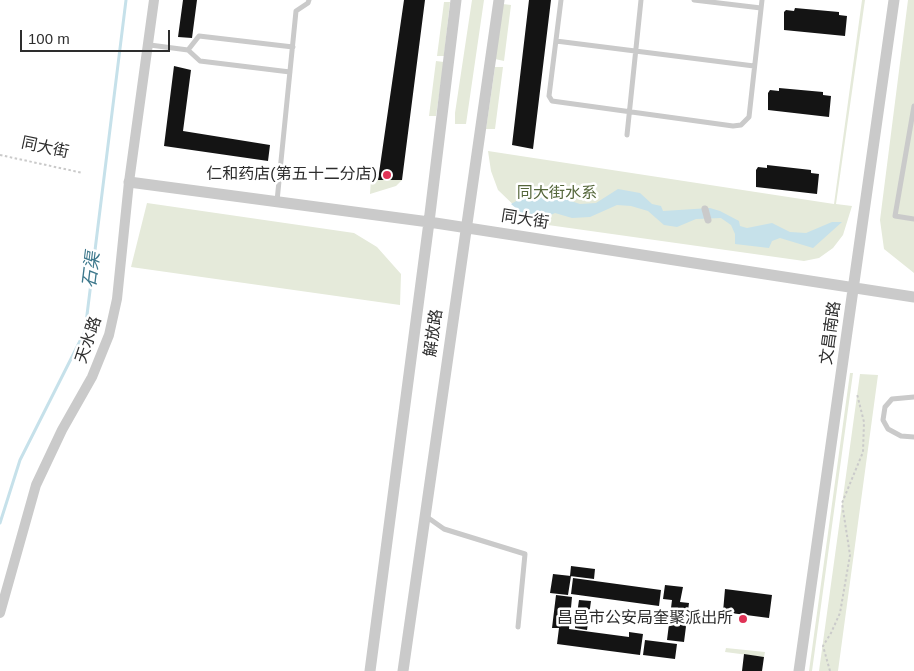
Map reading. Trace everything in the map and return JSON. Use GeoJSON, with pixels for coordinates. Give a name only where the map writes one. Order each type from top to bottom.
{"type":"FeatureCollection","features":[{"type":"Feature","properties":{"kind":"street","name":"天水路"},"geometry":{"type":"LineString","coordinates":[[0,613],[36,484],[62,430],[92,377],[109,335],[117,299],[129,182],[150,45],[154,0]]}},
{"type":"Feature","properties":{"kind":"street"},"geometry":{"type":"LineString","coordinates":[[370,671],[456,0]]}},
{"type":"Feature","properties":{"kind":"street","name":"解放路"},"geometry":{"type":"LineString","coordinates":[[403,671],[499,0]]}},
{"type":"Feature","properties":{"kind":"street","name":"文昌南路"},"geometry":{"type":"LineString","coordinates":[[799,671],[894,0]]}},
{"type":"Feature","properties":{"kind":"street","name":"同大街"},"geometry":{"type":"LineString","coordinates":[[129,182],[429,222],[914,297]]}},
{"type":"Feature","properties":{"kind":"street"},"geometry":{"type":"LineString","coordinates":[[705,209],[708,220]]}},
{"type":"Feature","properties":{"kind":"lane"},"geometry":{"type":"LineString","coordinates":[[276,201],[296,11],[308,3],[309,0]]}},
{"type":"Feature","properties":{"kind":"lane"},"geometry":{"type":"LineString","coordinates":[[561,0],[549,96],[552,101],[733,126],[741,124],[748,117],[762,0]]}},
{"type":"Feature","properties":{"kind":"lane"},"geometry":{"type":"LineString","coordinates":[[626,135],[641,0]]}},
{"type":"Feature","properties":{"kind":"lane"},"geometry":{"type":"LineString","coordinates":[[694,0],[761,8]]}},
{"type":"Feature","properties":{"kind":"lane"},"geometry":{"type":"LineString","coordinates":[[188,50],[199,36],[293,46]]}},
{"type":"Feature","properties":{"kind":"lane"},"geometry":{"type":"LineString","coordinates":[[556,41],[754,66]]}},
{"type":"Feature","properties":{"kind":"lane"},"geometry":{"type":"LineString","coordinates":[[150,45],[188,50],[200,61],[290,72]]}},
{"type":"Feature","properties":{"kind":"lane"},"geometry":{"type":"LineString","coordinates":[[914,106],[895,216],[914,219]]}},
{"type":"Feature","properties":{"kind":"lane"},"geometry":{"type":"LineString","coordinates":[[906,151],[914,153]]}},
{"type":"Feature","properties":{"kind":"lane"},"geometry":{"type":"LineString","coordinates":[[914,397],[892,399],[885,407],[883,420],[888,429],[901,436],[914,437]]}},
{"type":"Feature","properties":{"kind":"lane"},"geometry":{"type":"LineString","coordinates":[[424,515],[444,529],[525,554],[518,627]]}},
{"type":"Feature","properties":{"kind":"path","name":"同大街"},"geometry":{"type":"LineString","coordinates":[[0,155],[83,172]]}},
{"type":"Feature","properties":{"kind":"path"},"geometry":{"type":"LineString","coordinates":[[830,671],[823,646],[840,613],[850,555],[842,503],[863,452],[864,422],[857,394]]}},
{"type":"Feature","properties":{"kind":"green space"},"geometry":{"type":"Polygon","coordinates":[[[472,0],[484,0],[466,124],[455,124],[455,113],[472,0]]]}},
{"type":"Feature","properties":{"kind":"green space","name":"同大街水系"},"geometry":{"type":"Polygon","coordinates":[[[862,0],[865,0],[836,204],[852,206],[843,235],[833,248],[819,258],[804,261],[548,225],[524,215],[498,190],[491,171],[488,151],[834,204],[862,0]]]}},
{"type":"Feature","properties":{"kind":"green space"},"geometry":{"type":"Polygon","coordinates":[[[908,0],[914,0],[914,273],[884,249],[880,220],[908,0]]]}},
{"type":"Feature","properties":{"kind":"green space"},"geometry":{"type":"Polygon","coordinates":[[[444,2],[450,2],[444,56],[437,56],[444,2]]]}},
{"type":"Feature","properties":{"kind":"green space"},"geometry":{"type":"Polygon","coordinates":[[[503,4],[511,5],[504,61],[495,59],[503,4]]]}},
{"type":"Feature","properties":{"kind":"green space"},"geometry":{"type":"Polygon","coordinates":[[[436,61],[444,62],[436,116],[429,116],[436,61]]]}},
{"type":"Feature","properties":{"kind":"green space"},"geometry":{"type":"Polygon","coordinates":[[[495,67],[503,67],[495,129],[486,129],[495,67]]]}},
{"type":"Feature","properties":{"kind":"green space"},"geometry":{"type":"Polygon","coordinates":[[[371,178],[402,180],[396,186],[370,194],[371,178]]]}},
{"type":"Feature","properties":{"kind":"green space"},"geometry":{"type":"Polygon","coordinates":[[[147,203],[354,233],[377,247],[401,274],[400,305],[131,267],[147,203]]]}},
{"type":"Feature","properties":{"kind":"green space"},"geometry":{"type":"Polygon","coordinates":[[[850,373],[853,373],[812,671],[809,671],[850,373]]]}},
{"type":"Feature","properties":{"kind":"green space"},"geometry":{"type":"Polygon","coordinates":[[[860,374],[878,375],[838,671],[819,671],[860,374]]]}},
{"type":"Feature","properties":{"kind":"green space"},"geometry":{"type":"Polygon","coordinates":[[[726,648],[765,652],[764,657],[725,652],[726,648]]]}},
{"type":"Feature","properties":{"kind":"water"},"geometry":{"type":"Polygon","coordinates":[[[618,189],[640,193],[652,204],[661,206],[663,211],[710,208],[720,211],[739,221],[740,226],[747,228],[772,223],[790,232],[806,233],[832,222],[842,222],[813,248],[780,238],[772,241],[769,248],[735,244],[735,234],[731,225],[721,218],[696,219],[677,227],[664,225],[648,211],[631,206],[617,205],[590,217],[572,218],[555,213],[538,221],[524,215],[511,204],[534,191],[544,192],[580,204],[596,203],[618,189]]]}},
{"type":"Feature","properties":{"kind":"building"},"geometry":{"type":"Polygon","coordinates":[[[183,0],[197,0],[192,38],[178,37],[183,0]]]}},
{"type":"Feature","properties":{"kind":"building"},"geometry":{"type":"Polygon","coordinates":[[[404,0],[425,0],[402,180],[378,180],[404,0]]]}},
{"type":"Feature","properties":{"kind":"building"},"geometry":{"type":"Polygon","coordinates":[[[529,0],[551,0],[533,149],[512,145],[529,0]]]}},
{"type":"Feature","properties":{"kind":"building"},"geometry":{"type":"Polygon","coordinates":[[[795,8],[839,12],[839,15],[847,16],[845,36],[784,30],[784,12],[786,10],[794,11],[795,8]]]}},
{"type":"Feature","properties":{"kind":"building"},"geometry":{"type":"Polygon","coordinates":[[[174,66],[191,70],[183,131],[270,145],[268,161],[164,146],[174,66]]]}},
{"type":"Feature","properties":{"kind":"building"},"geometry":{"type":"Polygon","coordinates":[[[779,88],[823,92],[823,95],[831,96],[829,117],[768,110],[768,93],[770,90],[779,91],[779,88]]]}},
{"type":"Feature","properties":{"kind":"building"},"geometry":{"type":"Polygon","coordinates":[[[767,165],[811,170],[811,173],[819,174],[817,194],[756,187],[756,170],[758,167],[767,168],[767,165]]]}},
{"type":"Feature","properties":{"kind":"building"},"geometry":{"type":"Polygon","coordinates":[[[571,566],[595,569],[594,579],[570,576],[571,566]]]}},
{"type":"Feature","properties":{"kind":"building"},"geometry":{"type":"Polygon","coordinates":[[[553,574],[571,576],[568,595],[550,593],[553,574]]]}},
{"type":"Feature","properties":{"kind":"building"},"geometry":{"type":"Polygon","coordinates":[[[573,578],[661,590],[659,606],[571,594],[573,578]]]}},
{"type":"Feature","properties":{"kind":"building"},"geometry":{"type":"Polygon","coordinates":[[[665,585],[683,587],[680,602],[689,603],[684,642],[667,640],[672,600],[663,599],[665,585]]]}},
{"type":"Feature","properties":{"kind":"building"},"geometry":{"type":"Polygon","coordinates":[[[725,589],[772,595],[769,618],[723,612],[725,589]]]}},
{"type":"Feature","properties":{"kind":"building"},"geometry":{"type":"Polygon","coordinates":[[[556,595],[572,597],[569,629],[629,637],[629,632],[643,634],[640,655],[557,644],[559,628],[552,628],[556,595]]]}},
{"type":"Feature","properties":{"kind":"building"},"geometry":{"type":"Polygon","coordinates":[[[579,600],[591,601],[587,630],[575,628],[579,600]]]}},
{"type":"Feature","properties":{"kind":"building"},"geometry":{"type":"Polygon","coordinates":[[[645,640],[677,644],[675,659],[643,655],[645,640]]]}},
{"type":"Feature","properties":{"kind":"building"},"geometry":{"type":"Polygon","coordinates":[[[744,654],[764,657],[762,671],[742,671],[744,654]]]}},
{"type":"Feature","properties":{"kind":"waterway","name":"石渠"},"geometry":{"type":"LineString","coordinates":[[0,523],[20,460],[85,331],[126,0]]}},
{"type":"Feature","properties":{"kind":"place","name":"仁和药店(第五十二分店)"},"geometry":{"type":"Point","coordinates":[387,175]}},
{"type":"Feature","properties":{"kind":"place","name":"昌邑市公安局奎聚派出所"},"geometry":{"type":"Point","coordinates":[743,619]}}]}
